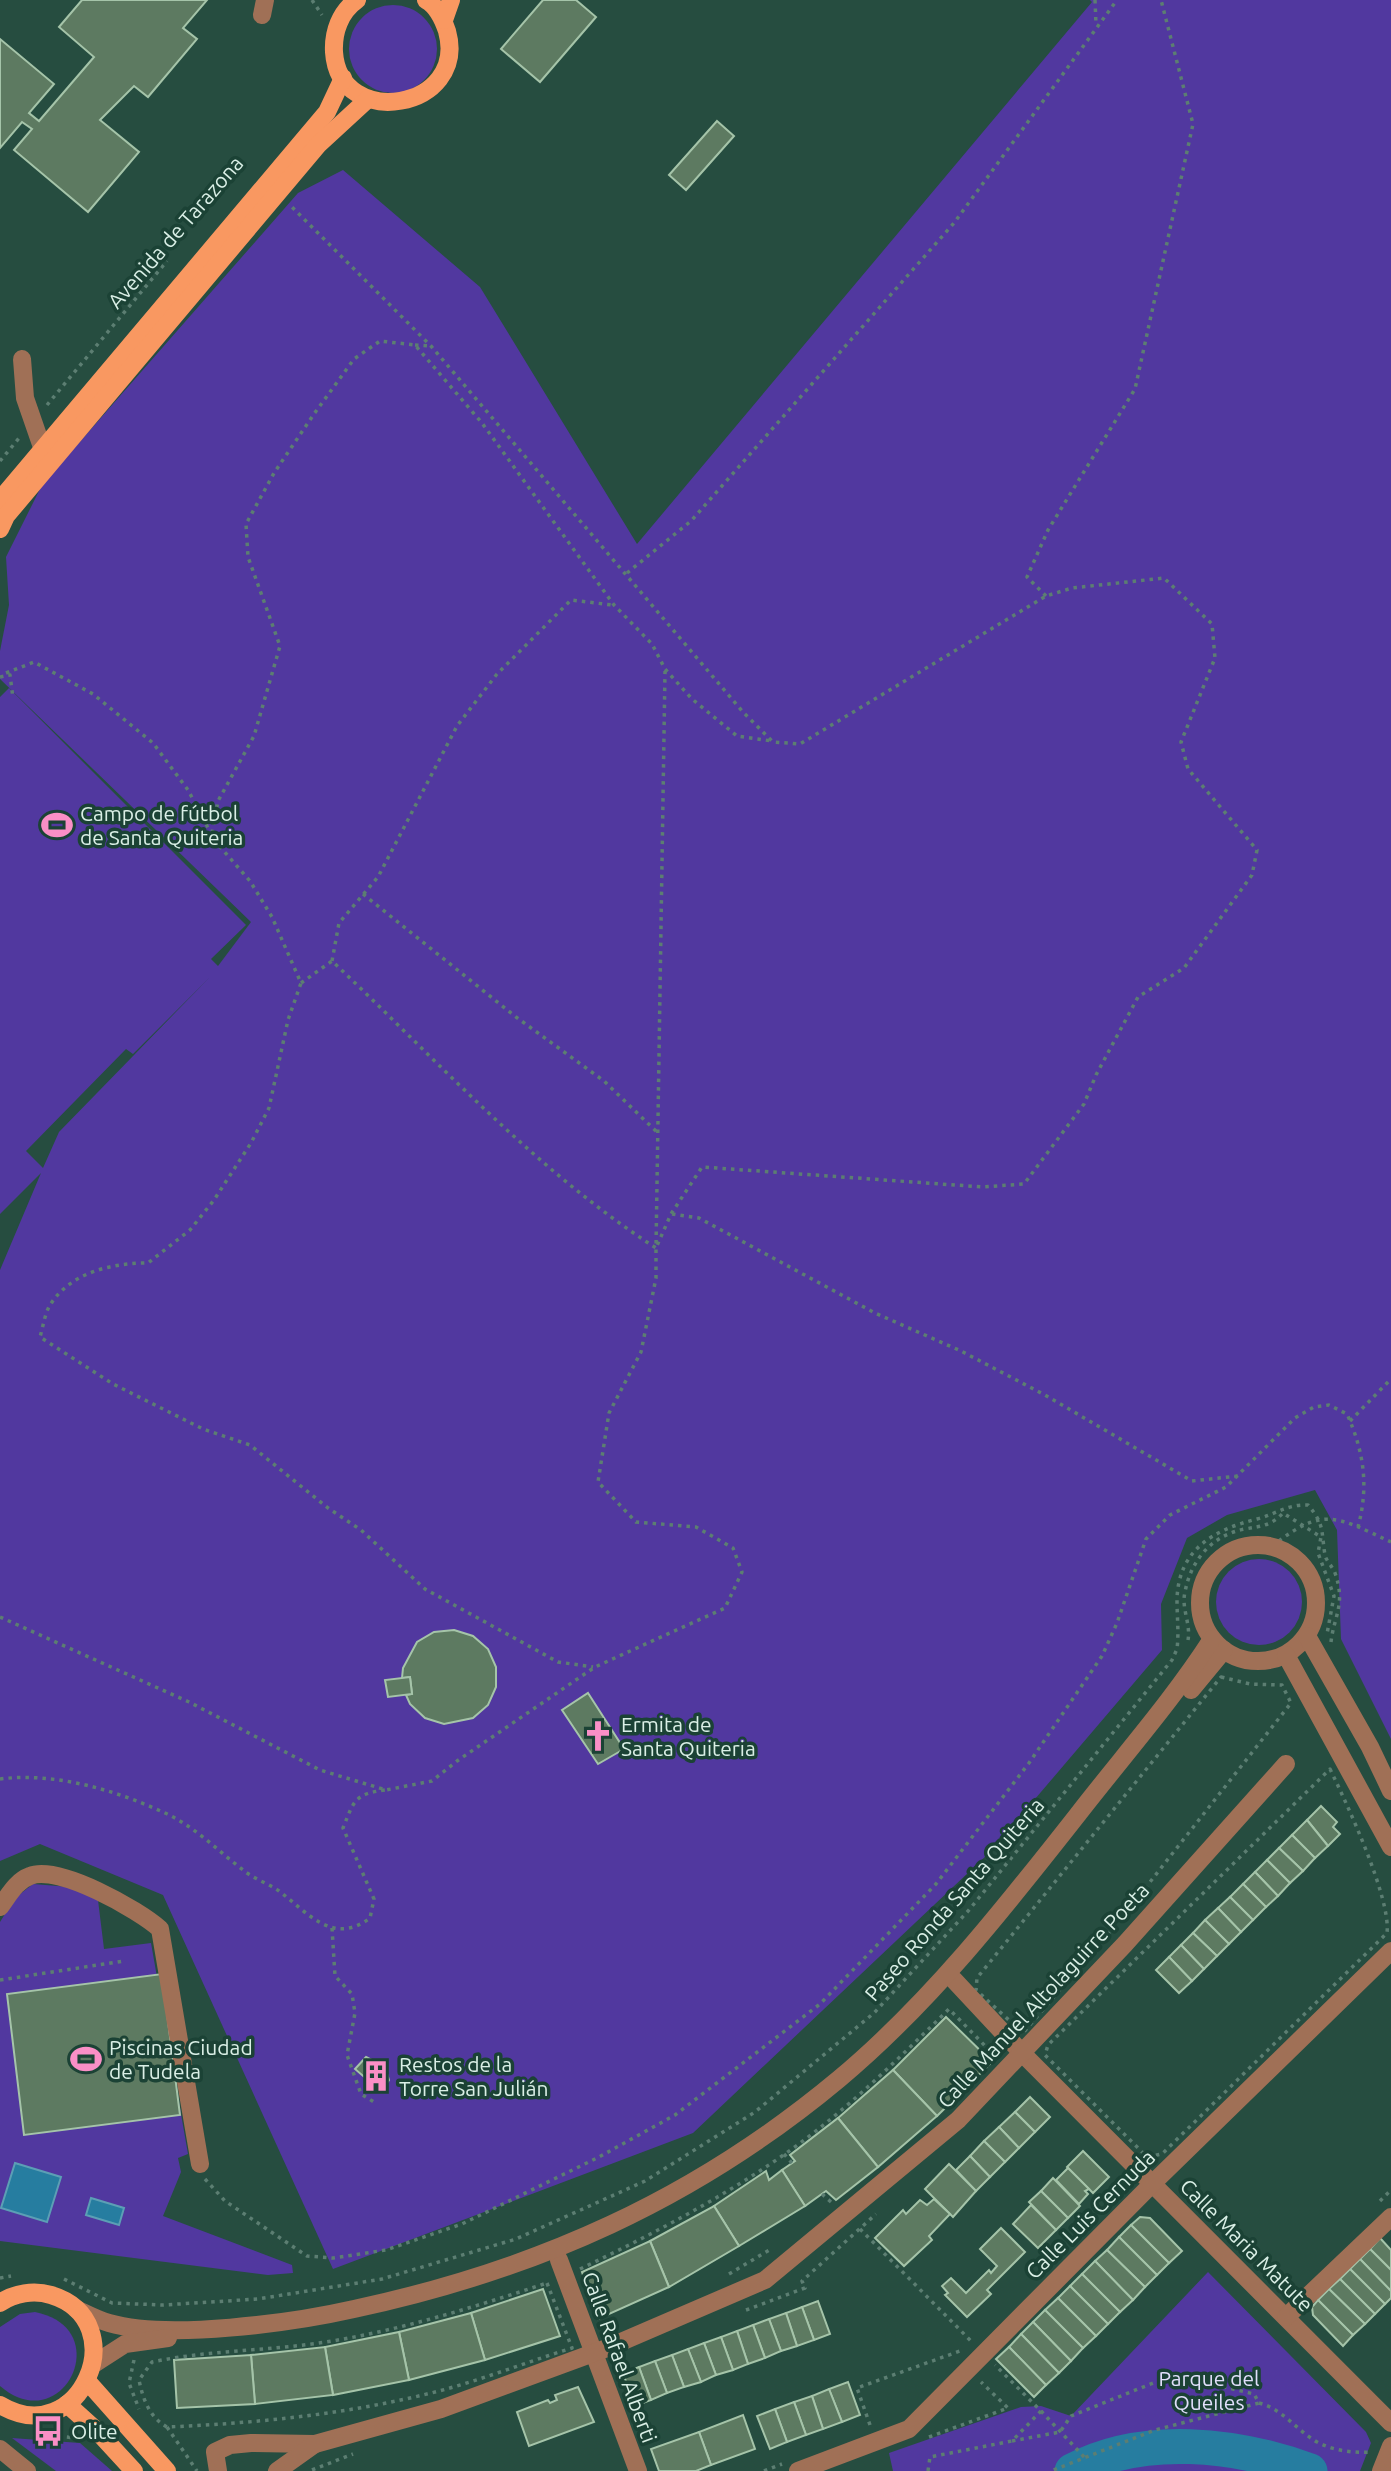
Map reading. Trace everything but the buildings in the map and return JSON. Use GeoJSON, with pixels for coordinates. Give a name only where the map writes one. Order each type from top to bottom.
{"type":"FeatureCollection","features":[{"type":"Feature","properties":{"kind":"main road"},"geometry":{"type":"LineString","coordinates":[[351,2],[339,21],[333,40],[335,60],[343,78],[368,99],[388,103],[408,102],[426,93],[440,78],[448,60],[449,40],[444,20],[426,0]]}},
{"type":"Feature","properties":{"kind":"main road"},"geometry":{"type":"LineString","coordinates":[[444,20],[451,0]]}},
{"type":"Feature","properties":{"kind":"main road","name":"Avenida de Tarazona"},"geometry":{"type":"LineString","coordinates":[[0,500],[327,111],[343,78]]}},
{"type":"Feature","properties":{"kind":"main road"},"geometry":{"type":"LineString","coordinates":[[0,529],[6,516],[275,196],[326,137],[368,99]]}},
{"type":"Feature","properties":{"kind":"main road"},"geometry":{"type":"LineString","coordinates":[[0,2303],[22,2293],[41,2293],[60,2298],[76,2309],[92,2334],[94,2364],[88,2382],[67,2404],[50,2414],[30,2416],[11,2412],[0,2405]]}},
{"type":"Feature","properties":{"kind":"main road"},"geometry":{"type":"LineString","coordinates":[[88,2382],[167,2471]]}},
{"type":"Feature","properties":{"kind":"main road"},"geometry":{"type":"LineString","coordinates":[[67,2404],[98,2432],[134,2471]]}},
{"type":"Feature","properties":{"kind":"street"},"geometry":{"type":"LineString","coordinates":[[22,359],[25,398],[43,450]]}},
{"type":"Feature","properties":{"kind":"street"},"geometry":{"type":"LineString","coordinates":[[1247,1546],[1272,1546],[1297,1559],[1313,1582],[1317,1610],[1307,1636],[1286,1655],[1265,1661],[1244,1660],[1218,1645],[1202,1620],[1200,1600],[1207,1575],[1224,1556],[1247,1546]]}},
{"type":"Feature","properties":{"kind":"street"},"geometry":{"type":"LineString","coordinates":[[1307,1636],[1391,1791]]}},
{"type":"Feature","properties":{"kind":"street"},"geometry":{"type":"LineString","coordinates":[[94,2364],[125,2344],[159,2338],[272,2332],[386,2313],[448,2297],[559,2260],[611,2237],[700,2189],[780,2136],[886,2048],[954,1980],[1218,1645]]}},
{"type":"Feature","properties":{"kind":"street","name":"Paseo Ronda Santa Quiteria"},"geometry":{"type":"LineString","coordinates":[[76,2309],[108,2323],[173,2329],[287,2321],[433,2292],[532,2260],[609,2227],[714,2170],[776,2129],[840,2078],[954,1965],[1218,1645]]}},
{"type":"Feature","properties":{"kind":"street"},"geometry":{"type":"LineString","coordinates":[[1286,1655],[1391,1847]]}},
{"type":"Feature","properties":{"kind":"street","name":"Calle Manuel Altolaguirre Poeta"},"geometry":{"type":"LineString","coordinates":[[218,2471],[215,2452],[230,2445],[315,2444],[441,2409],[595,2353],[765,2280],[958,2120],[1023,2054],[1286,1765]]}},
{"type":"Feature","properties":{"kind":"street"},"geometry":{"type":"LineString","coordinates":[[0,1907],[18,1882],[33,1874],[51,1873],[146,1917],[160,1929],[200,2164]]}},
{"type":"Feature","properties":{"kind":"street","name":"Calle Luis Cernuda"},"geometry":{"type":"LineString","coordinates":[[793,2467],[909,2429],[1386,1945]]}},
{"type":"Feature","properties":{"kind":"street","name":"Calle Maria Matute"},"geometry":{"type":"LineString","coordinates":[[954,1980],[1023,2054],[1391,2423]]}},
{"type":"Feature","properties":{"kind":"street"},"geometry":{"type":"LineString","coordinates":[[1286,2317],[1391,2217]]}},
{"type":"Feature","properties":{"kind":"street","name":"Calle Rafael Alberti"},"geometry":{"type":"LineString","coordinates":[[559,2260],[638,2471]]}},
{"type":"Feature","properties":{"kind":"street","name":"Calle Manuel Altolaguirre Poeta"},"geometry":{"type":"LineString","coordinates":[[277,2471],[315,2444]]}},
{"type":"Feature","properties":{"kind":"street"},"geometry":{"type":"LineString","coordinates":[[1381,2471],[1383,2445]]}},
{"type":"Feature","properties":{"kind":"street"},"geometry":{"type":"LineString","coordinates":[[0,2449],[27,2471]]}},
{"type":"Feature","properties":{"kind":"path"},"geometry":{"type":"LineString","coordinates":[[312,0],[322,13],[322,20]]}},
{"type":"Feature","properties":{"kind":"path"},"geometry":{"type":"LineString","coordinates":[[1095,0],[1097,27]]}},
{"type":"Feature","properties":{"kind":"path"},"geometry":{"type":"LineString","coordinates":[[627,573],[691,521],[954,223],[1116,0]]}},
{"type":"Feature","properties":{"kind":"path"},"geometry":{"type":"LineString","coordinates":[[1046,596],[1027,577],[1048,530],[1135,389],[1193,124],[1161,0]]}},
{"type":"Feature","properties":{"kind":"path"},"geometry":{"type":"LineString","coordinates":[[275,196],[289,204],[329,242],[431,346],[743,712],[773,741]]}},
{"type":"Feature","properties":{"kind":"path"},"geometry":{"type":"LineString","coordinates":[[0,461],[167,261]]}},
{"type":"Feature","properties":{"kind":"path"},"geometry":{"type":"LineString","coordinates":[[212,835],[218,801],[254,736],[280,646],[248,557],[246,524],[274,473],[354,359],[380,341],[431,346]]}},
{"type":"Feature","properties":{"kind":"path"},"geometry":{"type":"LineString","coordinates":[[415,345],[482,423],[614,605],[652,644],[665,669],[692,699],[737,736],[800,744],[1046,596],[1072,588],[1164,578],[1212,624],[1215,658],[1181,742],[1188,769],[1257,850],[1252,875],[1184,968],[1138,997],[1084,1104],[1024,1184],[983,1187],[702,1167],[671,1214],[656,1248]]}},
{"type":"Feature","properties":{"kind":"path"},"geometry":{"type":"LineString","coordinates":[[595,1667],[558,1662],[425,1589],[361,1530],[328,1508],[250,1445],[203,1429],[113,1384],[40,1337],[49,1305],[76,1279],[117,1263],[148,1264],[190,1230],[214,1200],[251,1143],[269,1108],[288,1020],[301,983],[332,961],[339,923],[378,877],[457,726],[497,674],[571,600],[614,605]]}},
{"type":"Feature","properties":{"kind":"path"},"geometry":{"type":"LineString","coordinates":[[0,677],[34,662],[93,694],[153,743],[188,790],[212,835],[250,881],[272,917],[301,983]]}},
{"type":"Feature","properties":{"kind":"path"},"geometry":{"type":"LineString","coordinates":[[0,1779],[25,1776],[106,1790],[167,1814],[195,1831],[249,1875],[279,1891],[306,1915],[332,1928],[357,1928],[370,1918],[374,1899],[343,1828],[354,1801],[364,1793],[432,1781],[457,1760],[595,1667],[725,1608],[742,1572],[733,1548],[696,1527],[636,1522],[598,1482],[609,1413],[641,1352],[656,1278],[665,669]]}},
{"type":"Feature","properties":{"kind":"path"},"geometry":{"type":"LineString","coordinates":[[6,673],[10,675],[13,698]]}},
{"type":"Feature","properties":{"kind":"path"},"geometry":{"type":"LineString","coordinates":[[363,894],[516,1017],[604,1081],[659,1134]]}},
{"type":"Feature","properties":{"kind":"path"},"geometry":{"type":"LineString","coordinates":[[332,961],[534,1153],[603,1213],[656,1248]]}},
{"type":"Feature","properties":{"kind":"path"},"geometry":{"type":"LineString","coordinates":[[671,1214],[699,1218],[875,1314],[997,1370],[1192,1481],[1240,1476]]}},
{"type":"Feature","properties":{"kind":"path"},"geometry":{"type":"LineString","coordinates":[[1350,1421],[1391,1379]]}},
{"type":"Feature","properties":{"kind":"path"},"geometry":{"type":"LineString","coordinates":[[200,2164],[205,2180],[225,2201],[307,2256],[333,2258],[386,2250],[462,2224],[599,2157],[675,2115],[820,2004],[936,1884],[1029,1763],[1102,1656],[1117,1623],[1146,1539],[1170,1515],[1226,1487],[1296,1418],[1314,1407],[1329,1405],[1347,1414],[1364,1461],[1364,1504],[1359,1527]]}},
{"type":"Feature","properties":{"kind":"path"},"geometry":{"type":"LineString","coordinates":[[61,2278],[112,2303],[163,2305],[258,2299],[382,2279],[516,2239],[645,2181],[755,2112],[864,2022],[969,1910],[1172,1660],[1177,1649],[1180,1578],[1195,1549],[1214,1533],[1268,1516],[1290,1504],[1308,1505],[1321,1520],[1325,1556],[1335,1572],[1340,1598],[1339,1619],[1330,1641],[1337,1653]]}},
{"type":"Feature","properties":{"kind":"path"},"geometry":{"type":"LineString","coordinates":[[1187,1646],[1184,1594],[1191,1571],[1204,1551],[1219,1538],[1269,1525],[1283,1513],[1321,1537],[1318,1553],[1334,1596],[1326,1648]]}},
{"type":"Feature","properties":{"kind":"path"},"geometry":{"type":"LineString","coordinates":[[1272,1546],[1301,1524],[1337,1517],[1391,1542]]}},
{"type":"Feature","properties":{"kind":"path"},"geometry":{"type":"LineString","coordinates":[[0,1617],[189,1702],[320,1770],[386,1790]]}},
{"type":"Feature","properties":{"kind":"path"},"geometry":{"type":"LineString","coordinates":[[1161,1685],[1177,1664]]}},
{"type":"Feature","properties":{"kind":"path"},"geometry":{"type":"LineString","coordinates":[[1221,1676],[1250,1684],[1282,1685],[1291,1703],[1282,1715],[1132,1906],[1023,2033],[976,1990],[977,1978],[1221,1676]]}},
{"type":"Feature","properties":{"kind":"path"},"geometry":{"type":"LineString","coordinates":[[1330,1769],[1367,1853],[1389,1919],[1386,1945],[1162,2154],[1147,2157],[1045,2056],[1048,2045],[1330,1769]]}},
{"type":"Feature","properties":{"kind":"path"},"geometry":{"type":"LineString","coordinates":[[332,1928],[335,1976],[352,1994],[355,2013],[347,2055],[361,2094],[374,2102]]}},
{"type":"Feature","properties":{"kind":"path"},"geometry":{"type":"LineString","coordinates":[[0,1980],[124,1961]]}},
{"type":"Feature","properties":{"kind":"path"},"geometry":{"type":"LineString","coordinates":[[579,2278],[579,2269],[666,2228],[784,2154],[892,2066],[949,2009],[999,2060],[991,2068]]}},
{"type":"Feature","properties":{"kind":"path"},"geometry":{"type":"LineString","coordinates":[[784,2154],[792,2163]]}},
{"type":"Feature","properties":{"kind":"path"},"geometry":{"type":"LineString","coordinates":[[641,2191],[652,2185]]}},
{"type":"Feature","properties":{"kind":"path"},"geometry":{"type":"LineString","coordinates":[[1372,2210],[1391,2190]]}},
{"type":"Feature","properties":{"kind":"path"},"geometry":{"type":"LineString","coordinates":[[822,2194],[835,2205],[824,2212]]}},
{"type":"Feature","properties":{"kind":"path"},"geometry":{"type":"LineString","coordinates":[[740,2312],[805,2288],[802,2281],[880,2210]]}},
{"type":"Feature","properties":{"kind":"path"},"geometry":{"type":"LineString","coordinates":[[860,2229],[972,2342],[965,2350],[856,2388],[872,2431]]}},
{"type":"Feature","properties":{"kind":"path"},"geometry":{"type":"LineString","coordinates":[[507,2249],[519,2245]]}},
{"type":"Feature","properties":{"kind":"path"},"geometry":{"type":"LineString","coordinates":[[720,2279],[772,2249]]}},
{"type":"Feature","properties":{"kind":"path"},"geometry":{"type":"LineString","coordinates":[[0,2278],[14,2275]]}},
{"type":"Feature","properties":{"kind":"path"},"geometry":{"type":"LineString","coordinates":[[372,2288],[397,2282]]}},
{"type":"Feature","properties":{"kind":"path"},"geometry":{"type":"LineString","coordinates":[[167,2427],[240,2424],[336,2412],[438,2390],[572,2348],[547,2283],[392,2329],[326,2342],[191,2354],[152,2362],[139,2380],[143,2401],[159,2422],[167,2427],[197,2471]]}},
{"type":"Feature","properties":{"kind":"path"},"geometry":{"type":"LineString","coordinates":[[251,2307],[264,2305]]}},
{"type":"Feature","properties":{"kind":"path"},"geometry":{"type":"LineString","coordinates":[[159,2311],[195,2310]]}},
{"type":"Feature","properties":{"kind":"path"},"geometry":{"type":"LineString","coordinates":[[991,2361],[1086,2459]]}},
{"type":"Feature","properties":{"kind":"path"},"geometry":{"type":"LineString","coordinates":[[928,2471],[930,2457],[1060,2432],[1071,2416],[1173,2375],[1254,2394],[1259,2403]]}},
{"type":"Feature","properties":{"kind":"path"},"geometry":{"type":"LineString","coordinates":[[1051,2471],[1155,2430],[1259,2403],[1273,2406],[1318,2442],[1350,2453],[1372,2452],[1383,2445]]}},
{"type":"Feature","properties":{"kind":"path"},"geometry":{"type":"LineString","coordinates":[[1013,2441],[1041,2411]]}},
{"type":"Feature","properties":{"kind":"path"},"geometry":{"type":"LineString","coordinates":[[27,2434],[75,2437],[84,2443]]}},
{"type":"Feature","properties":{"kind":"path"},"geometry":{"type":"LineString","coordinates":[[310,2471],[359,2452]]}},
{"type":"Feature","properties":{"kind":"path"},"geometry":{"type":"LineString","coordinates":[[764,2471],[793,2467]]}},
{"type":"Feature","properties":{"kind":"green space"},"geometry":{"type":"Polygon","coordinates":[[[1090,0],[1391,0],[1391,1739],[1341,1639],[1337,1530],[1315,1490],[1227,1515],[1187,1538],[1161,1604],[1162,1650],[989,1853],[693,2133],[333,2269],[163,1895],[40,1844],[0,1861],[0,1270],[41,1173],[0,1214],[0,697],[9,688],[246,925],[211,959],[218,966],[251,922],[0,679],[0,651],[9,605],[6,557],[42,485],[298,193],[343,170],[480,287],[637,544],[1092,2],[1090,0]],[[210,977],[133,1054],[126,1049],[26,1151],[43,1168],[59,1132],[210,977]]]}},
{"type":"Feature","properties":{"kind":"green space"},"geometry":{"type":"Polygon","coordinates":[[[384,5],[402,5],[418,12],[430,24],[437,40],[437,58],[430,74],[418,86],[402,93],[384,93],[368,86],[356,74],[349,58],[349,40],[356,24],[368,12],[384,5]]]}},
{"type":"Feature","properties":{"kind":"green space"},"geometry":{"type":"Polygon","coordinates":[[[1259,1559],[1276,1562],[1290,1571],[1299,1585],[1302,1602],[1299,1619],[1290,1633],[1276,1642],[1259,1645],[1242,1642],[1228,1633],[1219,1619],[1216,1602],[1219,1585],[1228,1571],[1242,1562],[1259,1559]]]}},
{"type":"Feature","properties":{"kind":"green space","name":"Piscinas Ciudad de Tudela"},"geometry":{"type":"Polygon","coordinates":[[[33,1884],[70,1887],[98,1900],[104,1949],[151,1943],[188,2154],[178,2158],[181,2172],[163,2216],[292,2265],[293,2273],[268,2275],[0,2241],[0,1922],[15,1898],[33,1884]]]}},
{"type":"Feature","properties":{"kind":"green space","name":"Parque del Queiles"},"geometry":{"type":"Polygon","coordinates":[[[1208,2272],[1366,2432],[1371,2443],[1360,2471],[893,2471],[889,2453],[1021,2407],[1041,2406],[1071,2416],[1208,2272]]]}},
{"type":"Feature","properties":{"kind":"green space"},"geometry":{"type":"Polygon","coordinates":[[[35,2312],[60,2322],[73,2338],[77,2357],[72,2375],[60,2391],[44,2399],[23,2399],[0,2386],[0,2327],[20,2314],[35,2312]]]}},
{"type":"Feature","properties":{"kind":"green space"},"geometry":{"type":"Polygon","coordinates":[[[12,2438],[80,2443],[112,2471],[56,2471],[12,2438]]]}},
{"type":"Feature","properties":{"kind":"water"},"geometry":{"type":"Polygon","coordinates":[[[15,2163],[61,2177],[47,2222],[1,2208],[15,2163]]]}},
{"type":"Feature","properties":{"kind":"water"},"geometry":{"type":"Polygon","coordinates":[[[91,2198],[124,2208],[119,2225],[86,2215],[91,2198]]]}},
{"type":"Feature","properties":{"kind":"waterway"},"geometry":{"type":"LineString","coordinates":[[1072,2471],[1100,2459],[1159,2447],[1221,2449],[1252,2454],[1310,2471]]}},
{"type":"Feature","properties":{"kind":"place","name":"Campo de fútbol de Santa Quiteria"},"geometry":{"type":"Point","coordinates":[57,825]}},
{"type":"Feature","properties":{"kind":"place","name":"Ermita de Santa Quiteria"},"geometry":{"type":"Point","coordinates":[598,1736]}},
{"type":"Feature","properties":{"kind":"place","name":"Piscinas Ciudad de Tudela"},"geometry":{"type":"Point","coordinates":[86,2059]}},
{"type":"Feature","properties":{"kind":"place","name":"Restos de la Torre San Julián"},"geometry":{"type":"Point","coordinates":[376,2076]}},
{"type":"Feature","properties":{"kind":"place","name":"Olite"},"geometry":{"type":"Point","coordinates":[48,2431]}}]}
